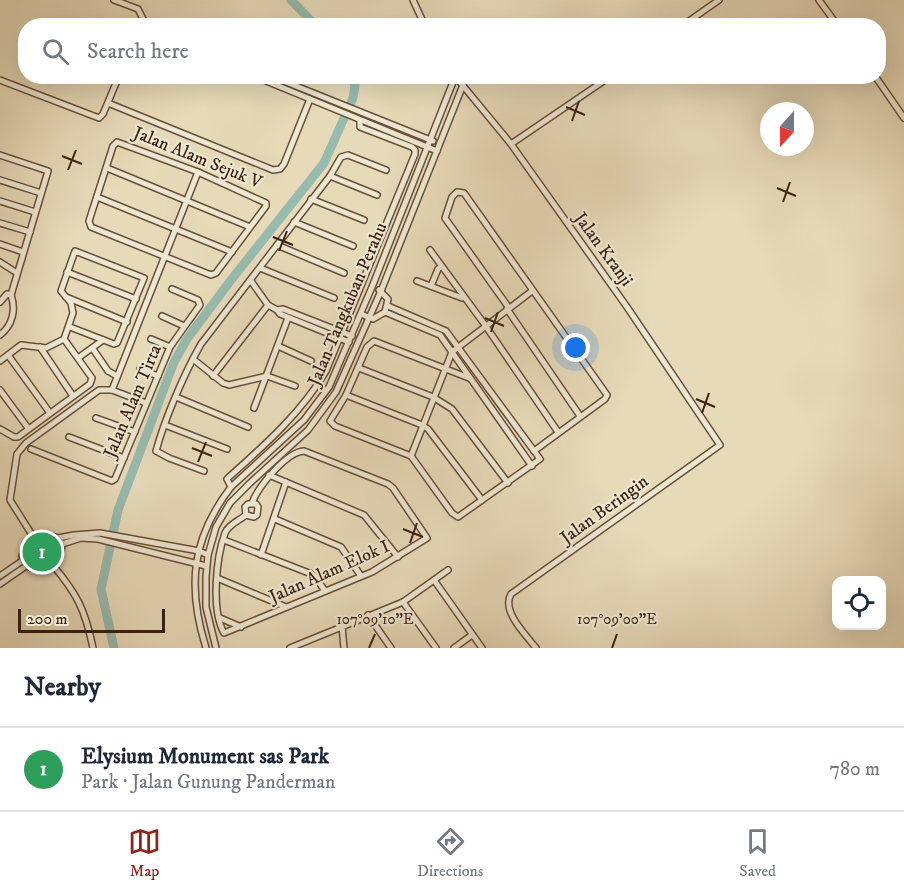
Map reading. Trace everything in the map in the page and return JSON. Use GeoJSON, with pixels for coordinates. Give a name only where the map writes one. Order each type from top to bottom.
{"type":"FeatureCollection","features":[{"type":"Feature","properties":{"kind":"street"},"geometry":{"type":"LineString","coordinates":[[114,0],[138,9],[142,18]]}},
{"type":"Feature","properties":{"kind":"street"},"geometry":{"type":"LineString","coordinates":[[413,0],[421,18]]}},
{"type":"Feature","properties":{"kind":"street"},"geometry":{"type":"LineString","coordinates":[[693,18],[719,0]]}},
{"type":"Feature","properties":{"kind":"street"},"geometry":{"type":"LineString","coordinates":[[819,0],[832,18]]}},
{"type":"Feature","properties":{"kind":"street"},"geometry":{"type":"LineString","coordinates":[[0,80],[94,117],[103,114],[116,84]]}},
{"type":"Feature","properties":{"kind":"street"},"geometry":{"type":"LineString","coordinates":[[273,84],[340,108]]}},
{"type":"Feature","properties":{"kind":"street"},"geometry":{"type":"LineString","coordinates":[[288,84],[437,151]]}},
{"type":"Feature","properties":{"kind":"street","name":"Jalan Tangkuban Perahu"},"geometry":{"type":"LineString","coordinates":[[206,648],[198,620],[194,592],[199,551],[209,522],[231,487],[304,420],[329,387],[401,216],[452,84]]}},
{"type":"Feature","properties":{"kind":"street"},"geometry":{"type":"LineString","coordinates":[[511,144],[599,84]]}},
{"type":"Feature","properties":{"kind":"street"},"geometry":{"type":"LineString","coordinates":[[881,84],[904,118]]}},
{"type":"Feature","properties":{"kind":"street","name":"Jalan Kranji"},"geometry":{"type":"LineString","coordinates":[[463,85],[511,144],[627,307],[720,445]]}},
{"type":"Feature","properties":{"kind":"street","name":"Jalan Tangkuban Perahu"},"geometry":{"type":"LineString","coordinates":[[216,648],[206,607],[206,566],[216,527],[230,503],[308,430],[336,392],[381,291],[463,85]]}},
{"type":"Feature","properties":{"kind":"street"},"geometry":{"type":"LineString","coordinates":[[108,103],[273,170],[280,169],[284,165],[310,99]]}},
{"type":"Feature","properties":{"kind":"street"},"geometry":{"type":"LineString","coordinates":[[358,116],[440,144]]}},
{"type":"Feature","properties":{"kind":"street"},"geometry":{"type":"LineString","coordinates":[[231,487],[227,479],[297,412],[315,391],[342,336],[415,150],[360,127],[358,116]]}},
{"type":"Feature","properties":{"kind":"street","name":"Jalan Alam Sejuk V"},"geometry":{"type":"LineString","coordinates":[[106,168],[113,146],[117,142],[198,172],[266,203],[250,227]]}},
{"type":"Feature","properties":{"kind":"street"},"geometry":{"type":"LineString","coordinates":[[0,155],[48,171],[17,273],[9,294],[0,302]]}},
{"type":"Feature","properties":{"kind":"street"},"geometry":{"type":"LineString","coordinates":[[204,471],[157,453],[156,449],[192,359],[201,344],[344,155],[386,170]]}},
{"type":"Feature","properties":{"kind":"street"},"geometry":{"type":"LineString","coordinates":[[106,168],[250,227],[214,275],[91,226],[89,224],[97,197],[106,168]]}},
{"type":"Feature","properties":{"kind":"street"},"geometry":{"type":"LineString","coordinates":[[112,390],[198,172]]}},
{"type":"Feature","properties":{"kind":"street"},"geometry":{"type":"LineString","coordinates":[[330,176],[377,195]]}},
{"type":"Feature","properties":{"kind":"street"},"geometry":{"type":"LineString","coordinates":[[0,180],[41,193]]}},
{"type":"Feature","properties":{"kind":"street"},"geometry":{"type":"LineString","coordinates":[[534,451],[605,399],[606,395],[464,193],[461,191],[453,195],[445,218],[580,416]]}},
{"type":"Feature","properties":{"kind":"street"},"geometry":{"type":"LineString","coordinates":[[97,197],[232,252]]}},
{"type":"Feature","properties":{"kind":"street"},"geometry":{"type":"LineString","coordinates":[[311,199],[364,220]]}},
{"type":"Feature","properties":{"kind":"street"},"geometry":{"type":"LineString","coordinates":[[0,201],[35,212]]}},
{"type":"Feature","properties":{"kind":"street"},"geometry":{"type":"LineString","coordinates":[[394,206],[406,202]]}},
{"type":"Feature","properties":{"kind":"street"},"geometry":{"type":"LineString","coordinates":[[394,206],[401,216]]}},
{"type":"Feature","properties":{"kind":"street"},"geometry":{"type":"LineString","coordinates":[[294,222],[353,246]]}},
{"type":"Feature","properties":{"kind":"street"},"geometry":{"type":"LineString","coordinates":[[0,223],[30,232]]}},
{"type":"Feature","properties":{"kind":"street"},"geometry":{"type":"LineString","coordinates":[[0,244],[23,252]]}},
{"type":"Feature","properties":{"kind":"street"},"geometry":{"type":"LineString","coordinates":[[277,244],[344,273]]}},
{"type":"Feature","properties":{"kind":"street"},"geometry":{"type":"LineString","coordinates":[[430,250],[558,432]]}},
{"type":"Feature","properties":{"kind":"street"},"geometry":{"type":"LineString","coordinates":[[0,360],[24,344],[51,347],[64,339],[70,327],[72,308],[61,291],[75,251],[144,278],[117,344],[70,327]]}},
{"type":"Feature","properties":{"kind":"street"},"geometry":{"type":"LineString","coordinates":[[0,262],[17,273]]}},
{"type":"Feature","properties":{"kind":"street"},"geometry":{"type":"LineString","coordinates":[[431,286],[441,266]]}},
{"type":"Feature","properties":{"kind":"street"},"geometry":{"type":"LineString","coordinates":[[260,268],[334,298]]}},
{"type":"Feature","properties":{"kind":"street"},"geometry":{"type":"LineString","coordinates":[[67,272],[136,299]]}},
{"type":"Feature","properties":{"kind":"street"},"geometry":{"type":"LineString","coordinates":[[250,281],[268,305],[280,314],[321,327]]}},
{"type":"Feature","properties":{"kind":"street"},"geometry":{"type":"LineString","coordinates":[[417,281],[464,298]]}},
{"type":"Feature","properties":{"kind":"street"},"geometry":{"type":"LineString","coordinates":[[372,286],[388,299],[388,310]]}},
{"type":"Feature","properties":{"kind":"street","name":"Jalan Alam Tirta"},"geometry":{"type":"LineString","coordinates":[[31,449],[112,481],[117,476],[170,347],[200,303],[172,289]]}},
{"type":"Feature","properties":{"kind":"street"},"geometry":{"type":"LineString","coordinates":[[0,290],[9,294],[14,306],[6,330],[0,334]]}},
{"type":"Feature","properties":{"kind":"street"},"geometry":{"type":"LineString","coordinates":[[411,456],[454,349],[532,291]]}},
{"type":"Feature","properties":{"kind":"street"},"geometry":{"type":"LineString","coordinates":[[64,296],[127,322]]}},
{"type":"Feature","properties":{"kind":"street"},"geometry":{"type":"LineString","coordinates":[[213,376],[268,305]]}},
{"type":"Feature","properties":{"kind":"street"},"geometry":{"type":"LineString","coordinates":[[277,310],[283,309],[342,336],[349,342]]}},
{"type":"Feature","properties":{"kind":"street"},"geometry":{"type":"LineString","coordinates":[[361,314],[369,318],[377,317],[388,310]]}},
{"type":"Feature","properties":{"kind":"street"},"geometry":{"type":"LineString","coordinates":[[388,310],[440,335],[454,349],[540,460],[458,517],[452,513],[411,456],[331,424],[330,421],[360,368],[370,343],[378,343],[469,378]]}},
{"type":"Feature","properties":{"kind":"street"},"geometry":{"type":"LineString","coordinates":[[162,316],[184,326]]}},
{"type":"Feature","properties":{"kind":"street"},"geometry":{"type":"LineString","coordinates":[[254,408],[288,318]]}},
{"type":"Feature","properties":{"kind":"street"},"geometry":{"type":"LineString","coordinates":[[342,336],[352,336]]}},
{"type":"Feature","properties":{"kind":"street"},"geometry":{"type":"LineString","coordinates":[[0,429],[9,435],[18,437],[92,381],[64,339]]}},
{"type":"Feature","properties":{"kind":"street"},"geometry":{"type":"LineString","coordinates":[[151,339],[170,347]]}},
{"type":"Feature","properties":{"kind":"street"},"geometry":{"type":"LineString","coordinates":[[78,358],[103,340]]}},
{"type":"Feature","properties":{"kind":"street"},"geometry":{"type":"LineString","coordinates":[[278,346],[311,360]]}},
{"type":"Feature","properties":{"kind":"street"},"geometry":{"type":"LineString","coordinates":[[40,347],[73,396]]}},
{"type":"Feature","properties":{"kind":"street"},"geometry":{"type":"LineString","coordinates":[[93,349],[108,371],[117,376]]}},
{"type":"Feature","properties":{"kind":"street"},"geometry":{"type":"LineString","coordinates":[[454,349],[469,378],[532,466]]}},
{"type":"Feature","properties":{"kind":"street"},"geometry":{"type":"LineString","coordinates":[[8,355],[50,413]]}},
{"type":"Feature","properties":{"kind":"street"},"geometry":{"type":"LineString","coordinates":[[192,359],[223,383],[234,386],[267,376],[295,386]]}},
{"type":"Feature","properties":{"kind":"street"},"geometry":{"type":"LineString","coordinates":[[360,368],[433,397],[452,409],[508,483]]}},
{"type":"Feature","properties":{"kind":"street"},"geometry":{"type":"LineString","coordinates":[[140,369],[158,376]]}},
{"type":"Feature","properties":{"kind":"street"},"geometry":{"type":"LineString","coordinates":[[0,390],[28,428]]}},
{"type":"Feature","properties":{"kind":"street"},"geometry":{"type":"LineString","coordinates":[[34,538],[10,501],[19,451],[99,390],[112,390],[146,403]]}},
{"type":"Feature","properties":{"kind":"street"},"geometry":{"type":"LineString","coordinates":[[346,395],[422,425],[433,435],[482,500]]}},
{"type":"Feature","properties":{"kind":"street"},"geometry":{"type":"LineString","coordinates":[[176,397],[248,427]]}},
{"type":"Feature","properties":{"kind":"street"},"geometry":{"type":"LineString","coordinates":[[297,412],[304,420]]}},
{"type":"Feature","properties":{"kind":"street"},"geometry":{"type":"LineString","coordinates":[[96,418],[135,432]]}},
{"type":"Feature","properties":{"kind":"street"},"geometry":{"type":"LineString","coordinates":[[165,425],[227,449]]}},
{"type":"Feature","properties":{"kind":"street"},"geometry":{"type":"LineString","coordinates":[[69,436],[124,458]]}},
{"type":"Feature","properties":{"kind":"street","name":"Jalan Beringin"},"geometry":{"type":"LineString","coordinates":[[536,648],[509,610],[508,600],[513,593],[720,445]]}},
{"type":"Feature","properties":{"kind":"street"},"geometry":{"type":"LineString","coordinates":[[274,449],[281,455]]}},
{"type":"Feature","properties":{"kind":"street","name":"Jalan Alam Elok I"},"geometry":{"type":"LineString","coordinates":[[220,618],[224,633],[241,627],[383,567],[427,538],[388,484],[304,451],[297,452],[269,475]]}},
{"type":"Feature","properties":{"kind":"street"},"geometry":{"type":"LineString","coordinates":[[230,503],[245,507],[252,503],[259,487],[269,475],[364,514],[398,557]]}},
{"type":"Feature","properties":{"kind":"street"},"geometry":{"type":"LineString","coordinates":[[261,555],[286,482]]}},
{"type":"Feature","properties":{"kind":"street"},"geometry":{"type":"LineString","coordinates":[[246,515],[254,517],[257,515],[258,507],[252,503]]}},
{"type":"Feature","properties":{"kind":"street"},"geometry":{"type":"LineString","coordinates":[[245,507],[246,515]]}},
{"type":"Feature","properties":{"kind":"street"},"geometry":{"type":"LineString","coordinates":[[241,627],[220,618],[217,604],[217,578],[227,530],[246,515]]}},
{"type":"Feature","properties":{"kind":"street"},"geometry":{"type":"LineString","coordinates":[[275,519],[341,547],[361,576]]}},
{"type":"Feature","properties":{"kind":"street"},"geometry":{"type":"LineString","coordinates":[[0,584],[24,563],[24,549],[34,538],[45,534],[58,538],[74,534],[124,538],[199,551],[208,555]]}},
{"type":"Feature","properties":{"kind":"street"},"geometry":{"type":"LineString","coordinates":[[62,544],[81,538],[99,536],[123,545],[206,566]]}},
{"type":"Feature","properties":{"kind":"street"},"geometry":{"type":"LineString","coordinates":[[24,563],[36,569],[52,564],[60,556],[62,544],[58,538]]}},
{"type":"Feature","properties":{"kind":"street"},"geometry":{"type":"LineString","coordinates":[[224,540],[314,575],[325,591]]}},
{"type":"Feature","properties":{"kind":"street"},"geometry":{"type":"LineString","coordinates":[[160,545],[160,554]]}},
{"type":"Feature","properties":{"kind":"street"},"geometry":{"type":"LineString","coordinates":[[0,576],[24,563]]}},
{"type":"Feature","properties":{"kind":"street"},"geometry":{"type":"LineString","coordinates":[[52,564],[70,586],[82,606],[93,648]]}},
{"type":"Feature","properties":{"kind":"street"},"geometry":{"type":"LineString","coordinates":[[290,648],[305,645],[342,626],[403,602],[448,570]]}},
{"type":"Feature","properties":{"kind":"street"},"geometry":{"type":"LineString","coordinates":[[217,578],[286,607]]}},
{"type":"Feature","properties":{"kind":"street"},"geometry":{"type":"LineString","coordinates":[[434,580],[482,648]]}},
{"type":"Feature","properties":{"kind":"street"},"geometry":{"type":"LineString","coordinates":[[403,602],[436,648]]}},
{"type":"Feature","properties":{"kind":"street"},"geometry":{"type":"LineString","coordinates":[[368,615],[390,648]]}},
{"type":"Feature","properties":{"kind":"street"},"geometry":{"type":"LineString","coordinates":[[342,626],[344,648]]}},
{"type":"Feature","properties":{"kind":"street"},"geometry":{"type":"LineString","coordinates":[[381,635],[382,648]]}},
{"type":"Feature","properties":{"kind":"street"},"geometry":{"type":"LineString","coordinates":[[454,648],[472,635]]}},
{"type":"Feature","properties":{"kind":"green space"},"geometry":{"type":"Polygon","coordinates":[[[51,535],[62,544],[54,560],[36,568],[24,562],[26,549],[31,542],[51,535]]]}},
{"type":"Feature","properties":{"kind":"waterway"},"geometry":{"type":"LineString","coordinates":[[291,0],[308,18]]}},
{"type":"Feature","properties":{"kind":"waterway"},"geometry":{"type":"LineString","coordinates":[[114,648],[101,589],[118,510],[174,362],[187,339],[231,280],[324,163],[353,98],[355,84]]}},
{"type":"Feature","properties":{"kind":"place","name":"Elysium Monument sas Park"},"geometry":{"type":"Point","coordinates":[42,552]}}]}
